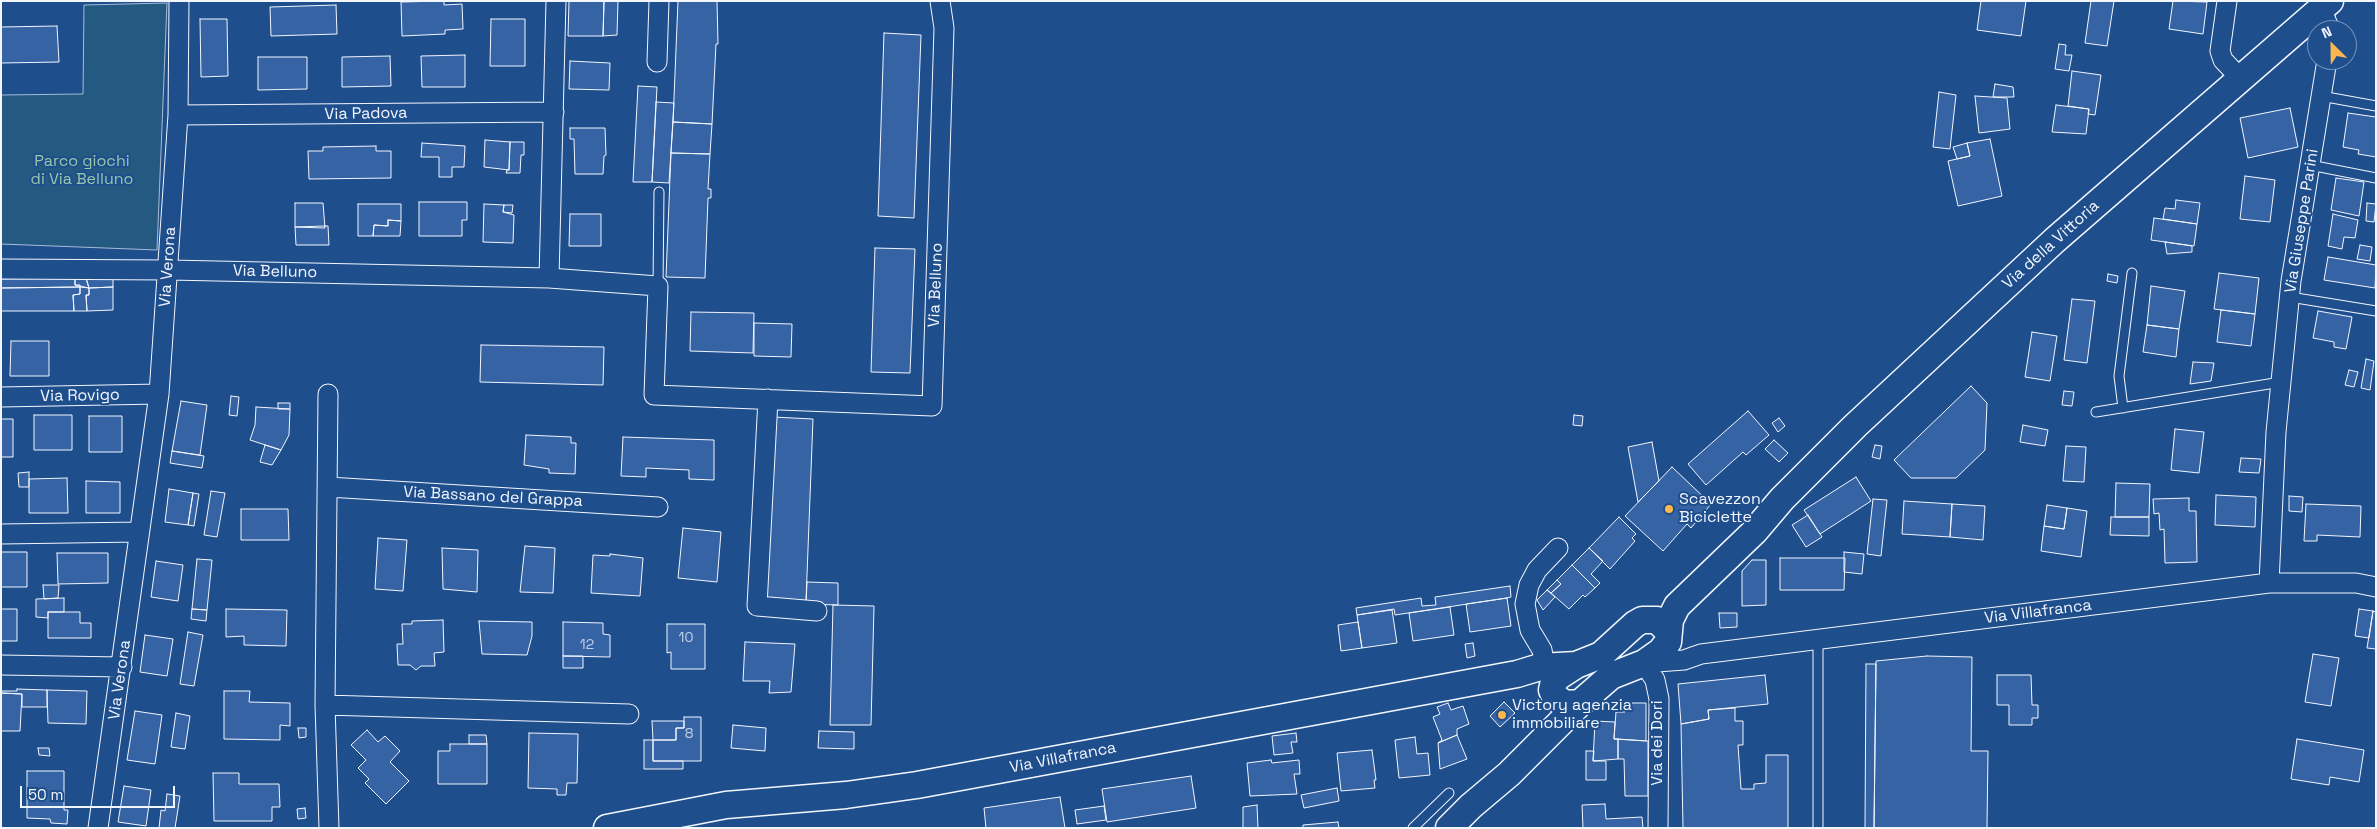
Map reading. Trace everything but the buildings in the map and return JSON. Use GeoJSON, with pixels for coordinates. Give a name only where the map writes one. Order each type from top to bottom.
{"type":"FeatureCollection","features":[{"type":"Feature","properties":{"kind":"main road","name":"Via della Vittoria"},"geometry":{"type":"LineString","coordinates":[[1460,799],[1509,774],[1580,703],[1611,676],[1644,663],[1661,651],[1668,642],[1668,633],[1677,606],[1754,532],[1782,499],[1855,426],[2054,240],[2240,78],[2327,13]]}},
{"type":"Feature","properties":{"kind":"main road","name":"Via della Vittoria"},"geometry":{"type":"LineString","coordinates":[[1576,665],[1601,655],[1642,620],[1650,607],[1681,578],[1740,528],[1782,499]]}},
{"type":"Feature","properties":{"kind":"main road"},"geometry":{"type":"LineString","coordinates":[[1642,620],[1657,620],[1668,633]]}},
{"type":"Feature","properties":{"kind":"main road","name":"Via Villafranca"},"geometry":{"type":"LineString","coordinates":[[608,828],[726,805],[854,794],[917,785],[1517,674],[1551,685],[1576,665]]}},
{"type":"Feature","properties":{"kind":"main road","name":"Via della Vittoria"},"geometry":{"type":"LineString","coordinates":[[1449,828],[1460,799],[1513,750],[1544,717],[1551,685]]}},
{"type":"Feature","properties":{"kind":"main road"},"geometry":{"type":"LineString","coordinates":[[1551,685],[1565,704],[1580,703]]}},
{"type":"Feature","properties":{"kind":"street","name":"Via Verona"},"geometry":{"type":"LineString","coordinates":[[98,828],[159,394],[169,270],[178,115],[179,1]]}},
{"type":"Feature","properties":{"kind":"street"},"geometry":{"type":"LineString","coordinates":[[549,278],[556,1]]}},
{"type":"Feature","properties":{"kind":"street"},"geometry":{"type":"LineString","coordinates":[[657,62],[658,1]]}},
{"type":"Feature","properties":{"kind":"street","name":"Via Belluno"},"geometry":{"type":"LineString","coordinates":[[1,269],[169,270],[549,278],[658,286],[654,395],[932,406],[944,28],[940,1]]}},
{"type":"Feature","properties":{"kind":"street"},"geometry":{"type":"LineString","coordinates":[[2227,1],[2220,51],[2224,60],[2240,78]]}},
{"type":"Feature","properties":{"kind":"street","name":"Via Giuseppe Parini"},"geometry":{"type":"LineString","coordinates":[[2269,583],[2276,432],[2290,297],[2325,70]]}},
{"type":"Feature","properties":{"kind":"street","name":"Via Padova"},"geometry":{"type":"LineString","coordinates":[[178,115],[554,112]]}},
{"type":"Feature","properties":{"kind":"street","name":"Via Rovigo"},"geometry":{"type":"LineString","coordinates":[[1,397],[159,394]]}},
{"type":"Feature","properties":{"kind":"street"},"geometry":{"type":"LineString","coordinates":[[328,394],[324,705],[329,828]]}},
{"type":"Feature","properties":{"kind":"street"},"geometry":{"type":"LineString","coordinates":[[768,399],[757,606],[817,611]]}},
{"type":"Feature","properties":{"kind":"street","name":"Via Bassano del Grappa"},"geometry":{"type":"LineString","coordinates":[[328,487],[658,506]]}},
{"type":"Feature","properties":{"kind":"street"},"geometry":{"type":"LineString","coordinates":[[1,534],[139,532]]}},
{"type":"Feature","properties":{"kind":"street"},"geometry":{"type":"LineString","coordinates":[[1551,685],[1542,650],[1530,630],[1525,604],[1529,585],[1537,570],[1558,548]]}},
{"type":"Feature","properties":{"kind":"street","name":"Via Villafranca"},"geometry":{"type":"LineString","coordinates":[[1644,663],[1684,660],[1701,654],[2269,583],[2356,583],[2376,587]]}},
{"type":"Feature","properties":{"kind":"street"},"geometry":{"type":"LineString","coordinates":[[1668,633],[1680,644],[1701,654]]}},
{"type":"Feature","properties":{"kind":"street","name":"Via dei Dori"},"geometry":{"type":"LineString","coordinates":[[1644,663],[1656,680],[1659,699],[1658,828]]}},
{"type":"Feature","properties":{"kind":"street"},"geometry":{"type":"LineString","coordinates":[[1,665],[122,667]]}},
{"type":"Feature","properties":{"kind":"street"},"geometry":{"type":"LineString","coordinates":[[324,705],[629,714]]}},
{"type":"Feature","properties":{"kind":"lane"},"geometry":{"type":"LineString","coordinates":[[2321,96],[2376,106]]}},
{"type":"Feature","properties":{"kind":"lane"},"geometry":{"type":"LineString","coordinates":[[2310,166],[2376,178]]}},
{"type":"Feature","properties":{"kind":"lane"},"geometry":{"type":"LineString","coordinates":[[658,286],[659,192]]}},
{"type":"Feature","properties":{"kind":"lane"},"geometry":{"type":"LineString","coordinates":[[2123,408],[2119,376],[2132,273]]}},
{"type":"Feature","properties":{"kind":"lane"},"geometry":{"type":"LineString","coordinates":[[2290,297],[2376,311]]}},
{"type":"Feature","properties":{"kind":"lane"},"geometry":{"type":"LineString","coordinates":[[2096,412],[2281,382]]}},
{"type":"Feature","properties":{"kind":"lane"},"geometry":{"type":"LineString","coordinates":[[1818,640],[1818,828]]}},
{"type":"Feature","properties":{"kind":"lane"},"geometry":{"type":"LineString","coordinates":[[1413,828],[1460,799]]}},
{"type":"Feature","properties":{"kind":"green space","name":"Parco giochi di Via Belluno"},"geometry":{"type":"Polygon","coordinates":[[[167,3],[157,250],[1,244],[1,95],[83,94],[84,5],[167,3]]]}},
{"type":"Feature","properties":{"kind":"place","name":"Scavezzon Biciclette"},"geometry":{"type":"Point","coordinates":[1669,509]}},
{"type":"Feature","properties":{"kind":"place","name":"Victory agenzia immobiliare"},"geometry":{"type":"Point","coordinates":[1502,715]}}]}
